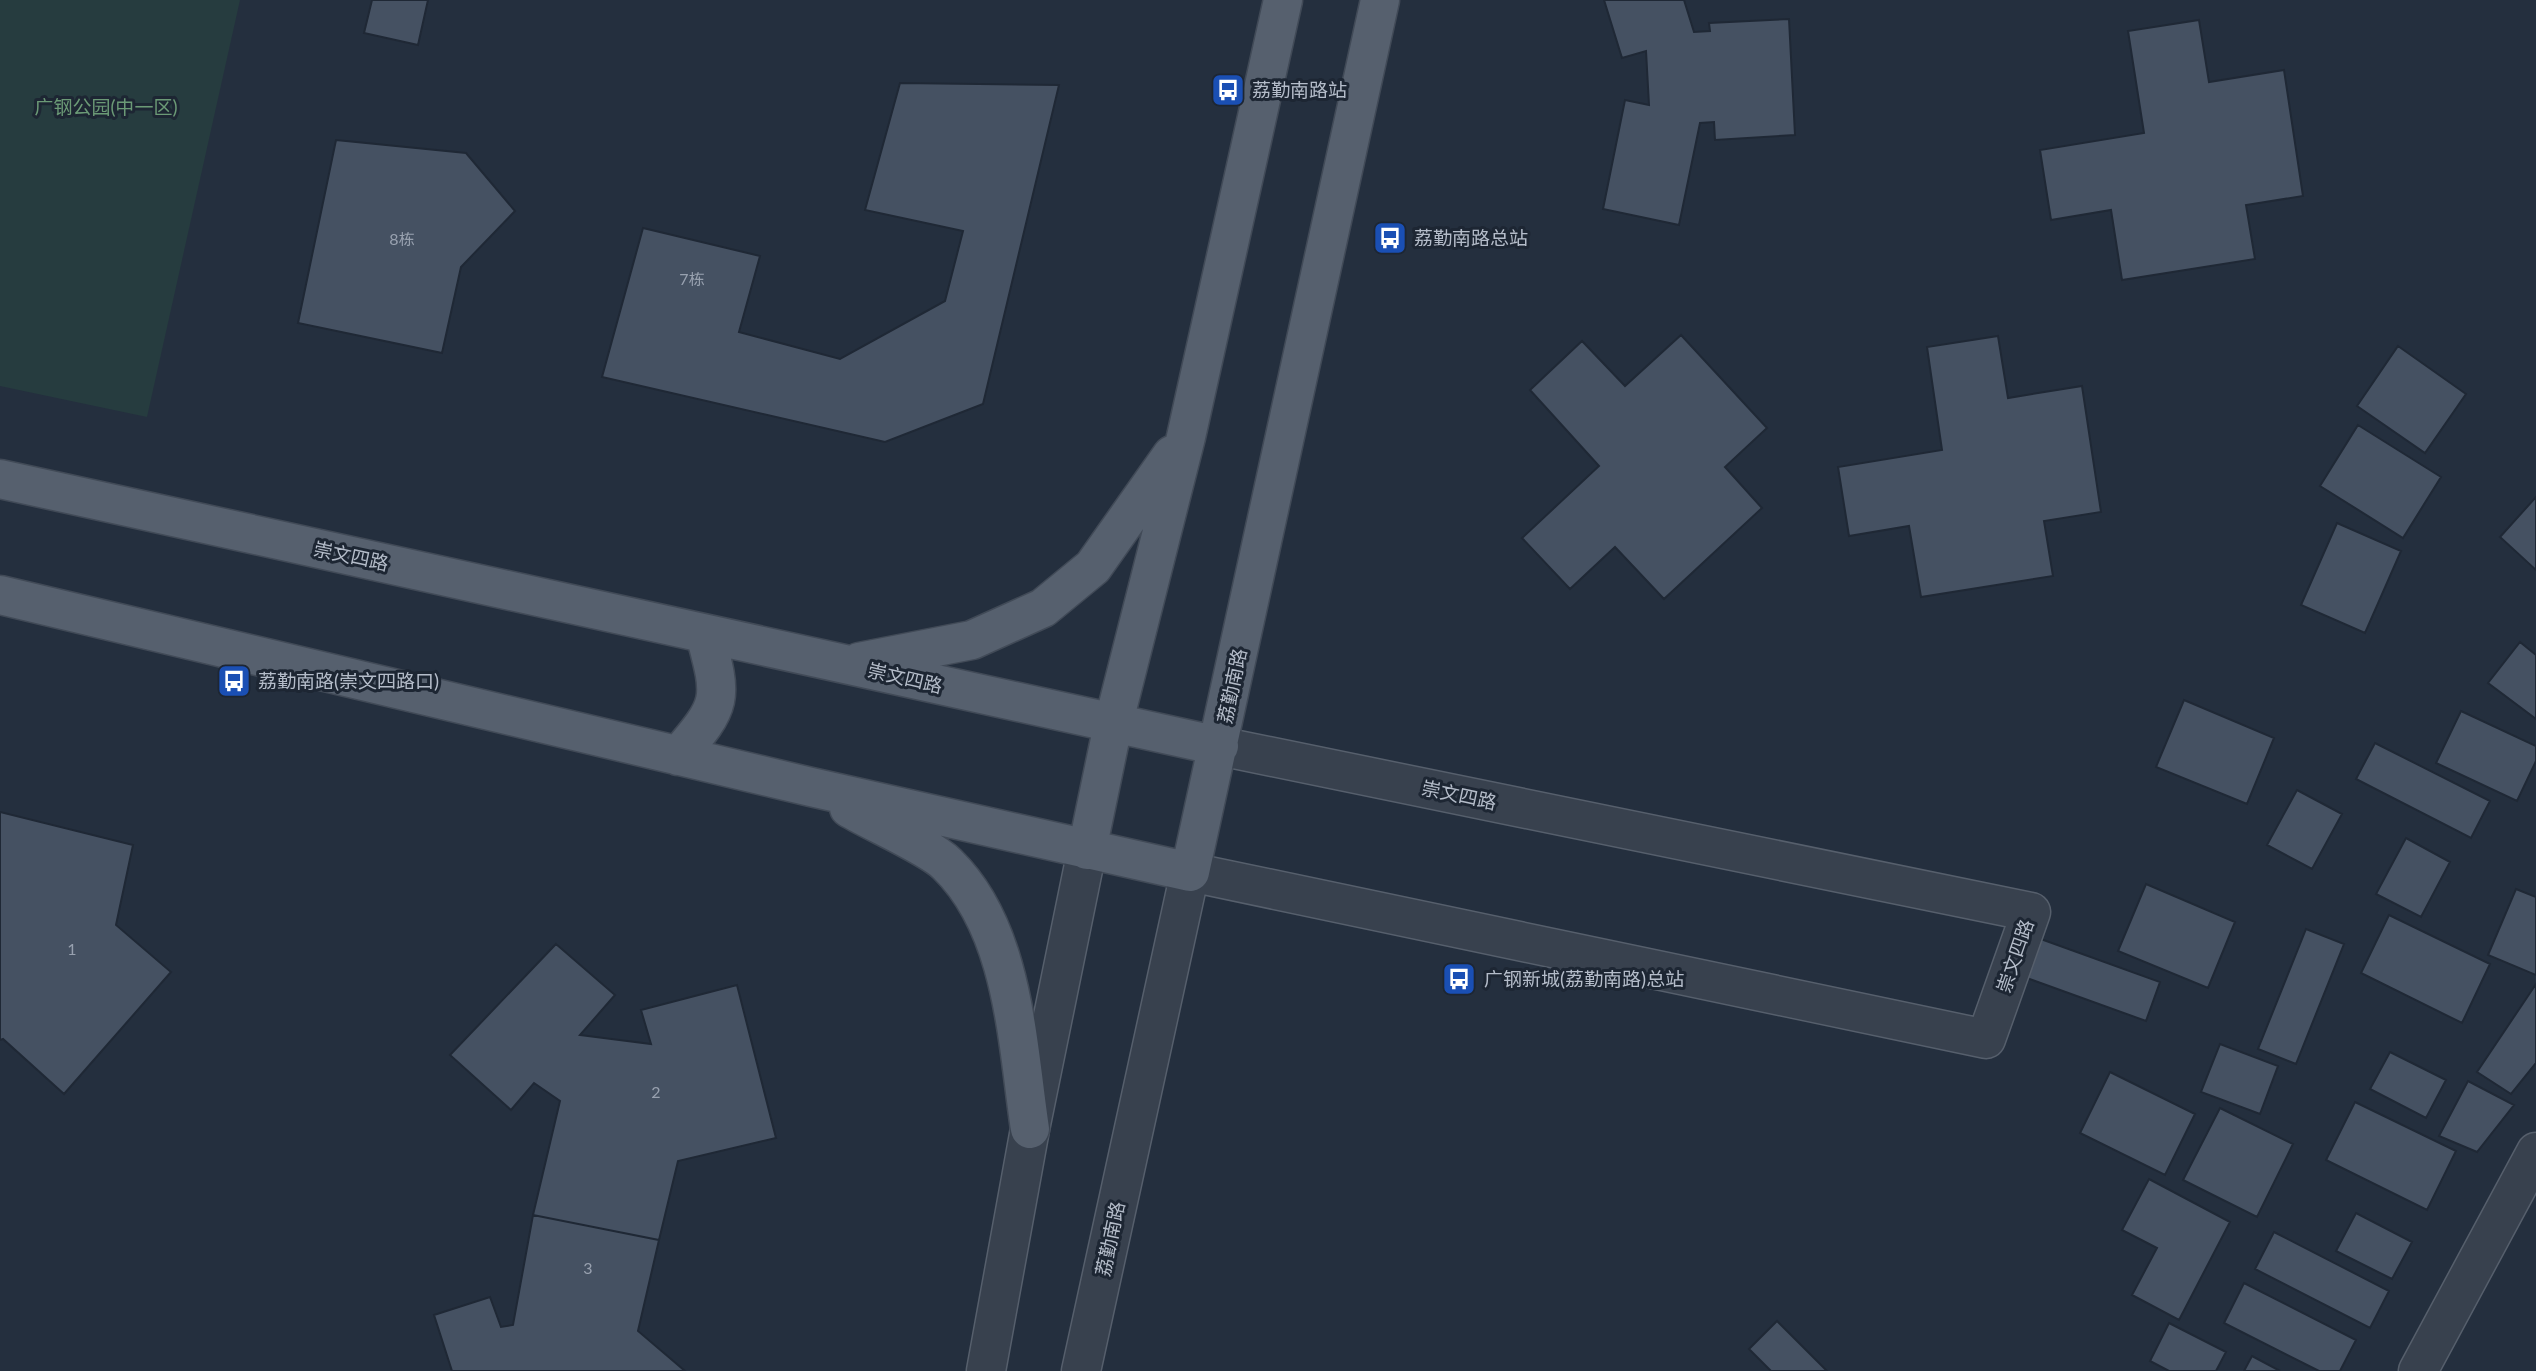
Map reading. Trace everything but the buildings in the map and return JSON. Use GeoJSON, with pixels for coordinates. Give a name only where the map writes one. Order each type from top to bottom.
{"type":"FeatureCollection","features":[{"type":"Feature","properties":{"kind":"main road"},"geometry":{"type":"LineString","coordinates":[[1087,850],[1113,725],[1186,436],[1283,0]]}},
{"type":"Feature","properties":{"kind":"main road","name":"荔勤南路"},"geometry":{"type":"LineString","coordinates":[[1189,873],[1219,746],[1380,0]]}},
{"type":"Feature","properties":{"kind":"main road"},"geometry":{"type":"LineString","coordinates":[[843,664],[972,640],[1043,608],[1093,567],[1186,436]]}},
{"type":"Feature","properties":{"kind":"main road","name":"崇文四路"},"geometry":{"type":"LineString","coordinates":[[0,479],[1113,725],[1219,746]]}},
{"type":"Feature","properties":{"kind":"main road","name":"崇文四路"},"geometry":{"type":"LineString","coordinates":[[0,595],[811,787],[1189,873]]}},
{"type":"Feature","properties":{"kind":"main road"},"geometry":{"type":"LineString","coordinates":[[678,755],[710,718],[719,684],[705,634]]}},
{"type":"Feature","properties":{"kind":"main road"},"geometry":{"type":"LineString","coordinates":[[811,787],[946,863],[980,908],[996,947],[1011,1003],[1030,1129]]}},
{"type":"Feature","properties":{"kind":"street","name":"崇文四路"},"geometry":{"type":"LineString","coordinates":[[1189,873],[1986,1039],[2031,912],[1219,746]]}},
{"type":"Feature","properties":{"kind":"street"},"geometry":{"type":"LineString","coordinates":[[986,1371],[1030,1129],[1087,850]]}},
{"type":"Feature","properties":{"kind":"street","name":"荔勤南路"},"geometry":{"type":"LineString","coordinates":[[1081,1371],[1189,873]]}},
{"type":"Feature","properties":{"kind":"street"},"geometry":{"type":"LineString","coordinates":[[2418,1371],[2536,1152]]}},
{"type":"Feature","properties":{"kind":"green space","name":"广钢公园(中一区)"},"geometry":{"type":"Polygon","coordinates":[[[0,0],[240,0],[147,417],[0,386],[0,0]]]}},
{"type":"Feature","properties":{"kind":"place","name":"荔勤南路站"},"geometry":{"type":"Point","coordinates":[1228,90]}},
{"type":"Feature","properties":{"kind":"place","name":"荔勤南路总站"},"geometry":{"type":"Point","coordinates":[1390,238]}},
{"type":"Feature","properties":{"kind":"place","name":"荔勤南路(崇文四路口)"},"geometry":{"type":"Point","coordinates":[234,681]}},
{"type":"Feature","properties":{"kind":"place","name":"广钢新城(荔勤南路)总站"},"geometry":{"type":"Point","coordinates":[1459,979]}}]}
